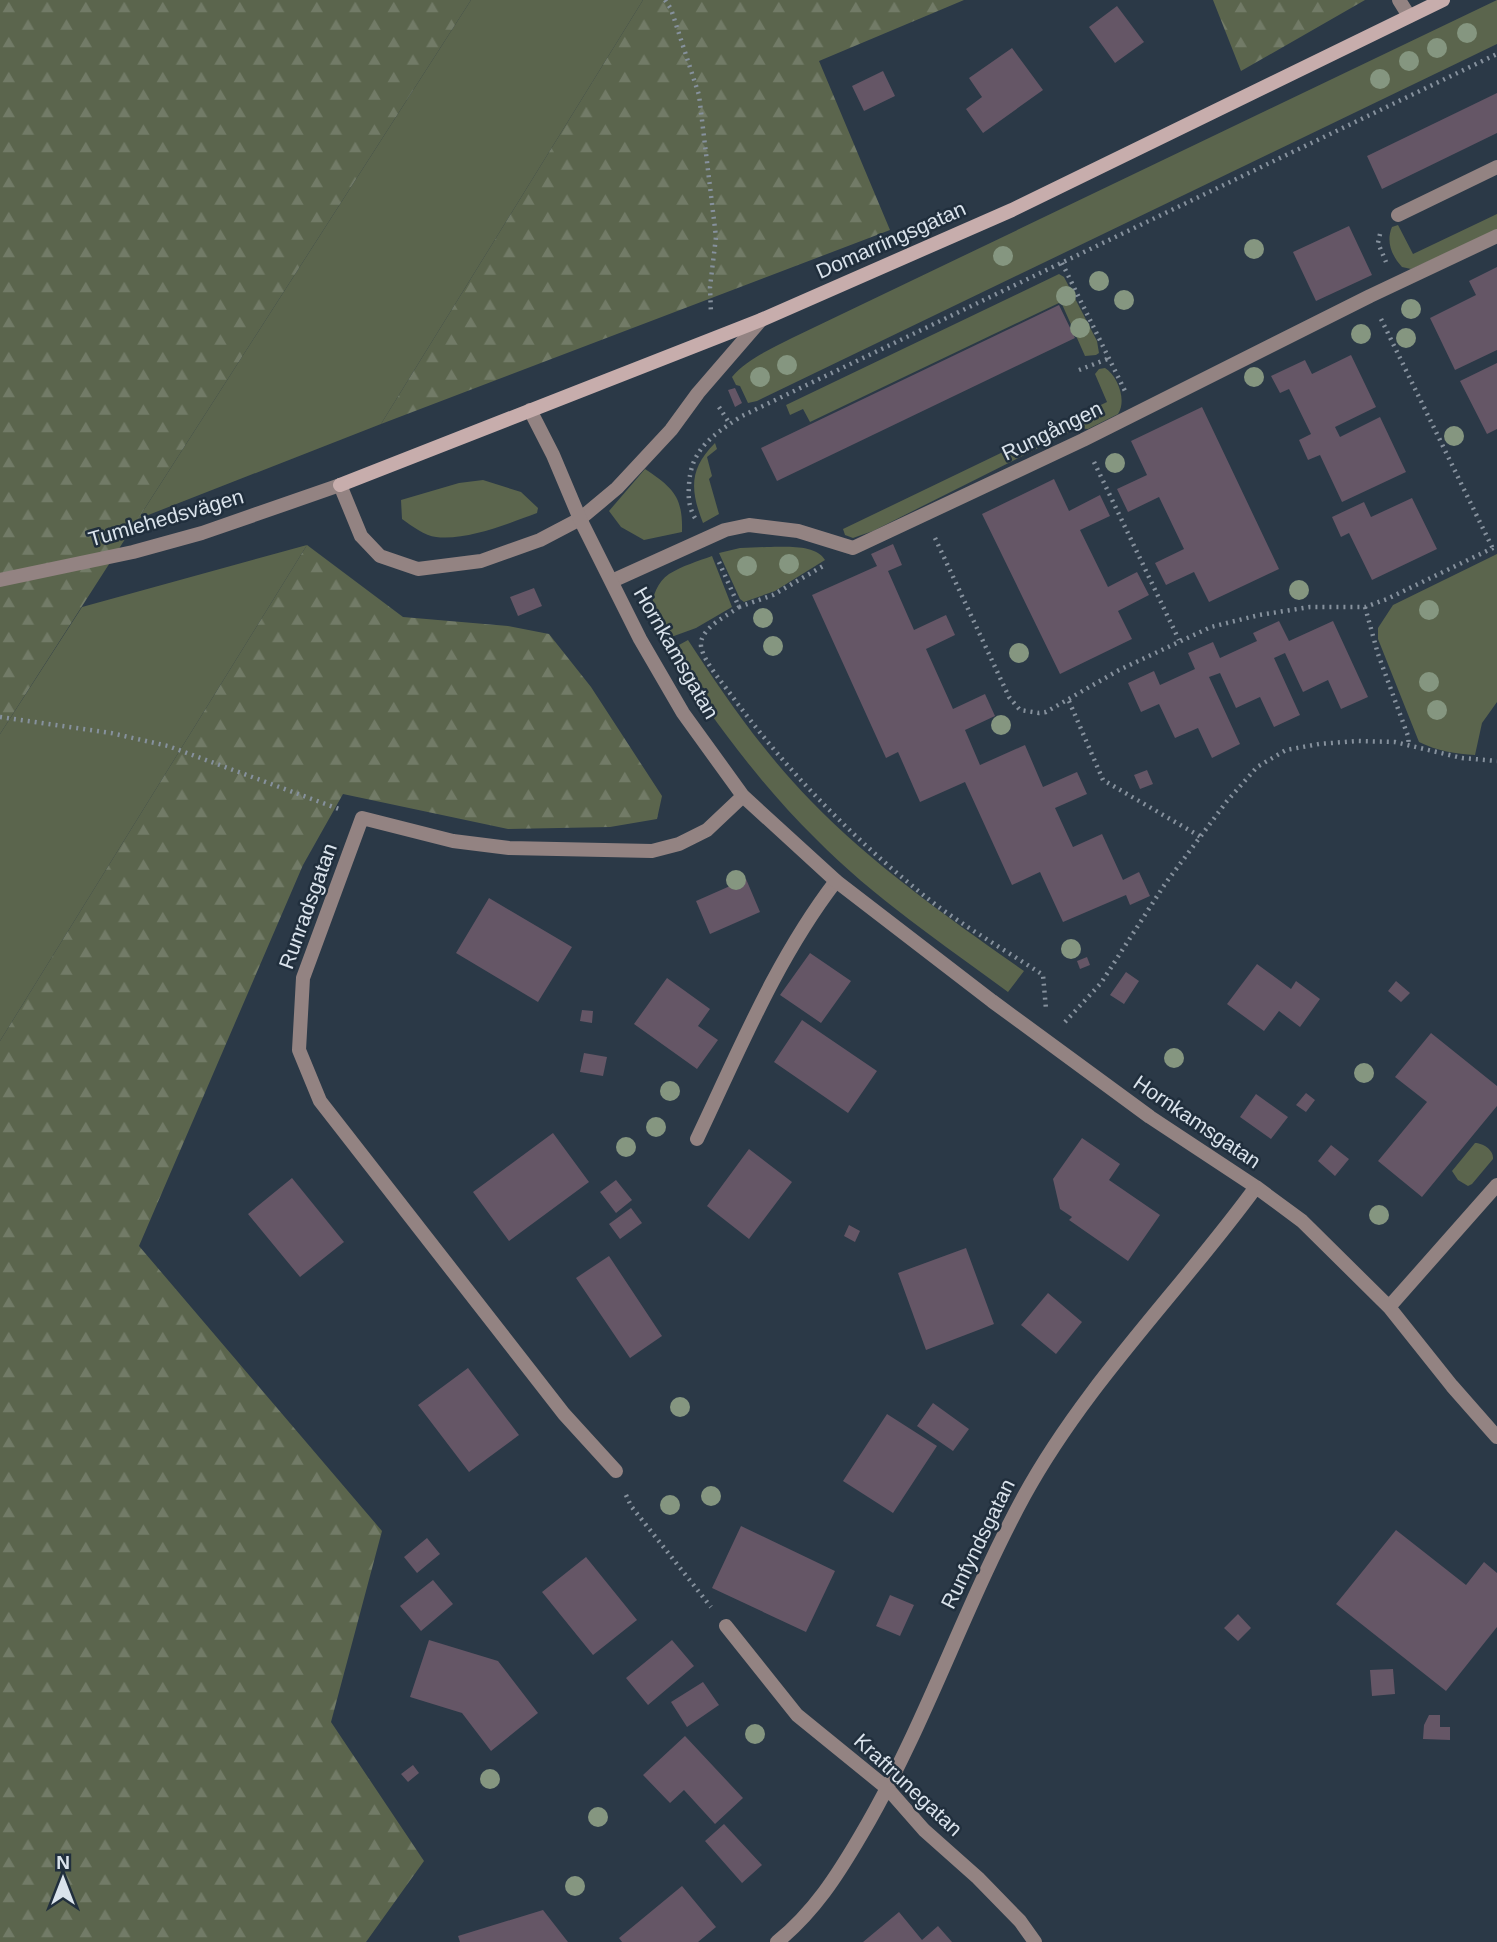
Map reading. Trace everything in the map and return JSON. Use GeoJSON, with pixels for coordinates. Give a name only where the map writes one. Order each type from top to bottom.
{"type":"FeatureCollection","features":[{"type":"Feature","properties":{"kind":"street"},"geometry":{"type":"LineString","coordinates":[[1399,0],[1409,16]]}},
{"type":"Feature","properties":{"kind":"street","name":"Domarringsgatan"},"geometry":{"type":"LineString","coordinates":[[340,485],[761,320],[1012,210],[1443,0]]}},
{"type":"Feature","properties":{"kind":"street"},"geometry":{"type":"LineString","coordinates":[[1398,215],[1497,167]]}},
{"type":"Feature","properties":{"kind":"street","name":"Rungången"},"geometry":{"type":"LineString","coordinates":[[853,548],[1083,440],[1370,296],[1497,236]]}},
{"type":"Feature","properties":{"kind":"street"},"geometry":{"type":"LineString","coordinates":[[340,485],[361,536],[380,555],[418,569],[481,561],[540,540],[580,519],[617,488],[671,430],[698,393],[761,320]]}},
{"type":"Feature","properties":{"kind":"street","name":"Hornkamsgatan"},"geometry":{"type":"LineString","coordinates":[[530,410],[553,455],[580,519],[640,639],[683,713],[743,796],[836,881],[992,1001],[1150,1117],[1302,1221],[1389,1307],[1497,1437]]}},
{"type":"Feature","properties":{"kind":"street","name":"Tumlehedsvägen"},"geometry":{"type":"LineString","coordinates":[[0,580],[133,552],[202,533],[340,485]]}},
{"type":"Feature","properties":{"kind":"street"},"geometry":{"type":"LineString","coordinates":[[612,581],[725,530],[749,525],[798,531],[853,548]]}},
{"type":"Feature","properties":{"kind":"street"},"geometry":{"type":"LineString","coordinates":[[362,818],[453,841],[509,848],[652,851],[679,845],[707,830],[743,796]]}},
{"type":"Feature","properties":{"kind":"street","name":"Runradsgatan"},"geometry":{"type":"LineString","coordinates":[[362,818],[303,978],[299,1051],[320,1101],[565,1413],[616,1471]]}},
{"type":"Feature","properties":{"kind":"street"},"geometry":{"type":"LineString","coordinates":[[697,1139],[771,983],[814,910],[836,881]]}},
{"type":"Feature","properties":{"kind":"street"},"geometry":{"type":"LineString","coordinates":[[1389,1307],[1497,1185]]}},
{"type":"Feature","properties":{"kind":"street","name":"Runfyndsgatan"},"geometry":{"type":"LineString","coordinates":[[777,1942],[831,1887],[888,1789],[984,1574],[1024,1495],[1059,1438],[1101,1381],[1214,1244],[1256,1187]]}},
{"type":"Feature","properties":{"kind":"street","name":"Kraftrunegatan"},"geometry":{"type":"LineString","coordinates":[[726,1626],[797,1715],[888,1789],[924,1830],[978,1878],[1020,1921],[1035,1942]]}},
{"type":"Feature","properties":{"kind":"path"},"geometry":{"type":"LineString","coordinates":[[665,0],[671,9],[699,96],[716,237],[710,287]]}},
{"type":"Feature","properties":{"kind":"path"},"geometry":{"type":"LineString","coordinates":[[1398,215],[1381,232],[1378,243],[1384,260],[1402,281]]}},
{"type":"Feature","properties":{"kind":"path"},"geometry":{"type":"LineString","coordinates":[[1062,263],[1136,413]]}},
{"type":"Feature","properties":{"kind":"path"},"geometry":{"type":"LineString","coordinates":[[925,515],[1009,698],[1020,709],[1039,713],[1069,701],[1119,670],[1211,626],[1310,607],[1364,607],[1387,599],[1495,548],[1370,296]]}},
{"type":"Feature","properties":{"kind":"path"},"geometry":{"type":"LineString","coordinates":[[1079,370],[1110,358]]}},
{"type":"Feature","properties":{"kind":"path"},"geometry":{"type":"LineString","coordinates":[[1083,440],[1180,640]]}},
{"type":"Feature","properties":{"kind":"path"},"geometry":{"type":"LineString","coordinates":[[739,607],[773,596],[853,548]]}},
{"type":"Feature","properties":{"kind":"path"},"geometry":{"type":"LineString","coordinates":[[1364,607],[1408,736],[1409,746]]}},
{"type":"Feature","properties":{"kind":"path"},"geometry":{"type":"LineString","coordinates":[[1069,701],[1103,780],[1201,837]]}},
{"type":"Feature","properties":{"kind":"path"},"geometry":{"type":"LineString","coordinates":[[0,717],[111,733],[168,746],[362,818]]}},
{"type":"Feature","properties":{"kind":"path"},"geometry":{"type":"LineString","coordinates":[[1048,1041],[1101,983],[1165,884],[1257,766],[1286,750],[1357,741],[1395,742],[1462,758],[1497,761]]}},
{"type":"Feature","properties":{"kind":"path"},"geometry":{"type":"LineString","coordinates":[[616,1471],[631,1506],[726,1626]]}},
{"type":"Feature","properties":{"kind":"green space"},"geometry":{"type":"Polygon","coordinates":[[[0,0],[471,0],[0,734],[0,0]]]}},
{"type":"Feature","properties":{"kind":"green space"},"geometry":{"type":"Polygon","coordinates":[[[471,0],[643,0],[381,424],[138,519],[471,0]]]}},
{"type":"Feature","properties":{"kind":"green space"},"geometry":{"type":"Polygon","coordinates":[[[643,0],[964,0],[819,61],[890,230],[381,424],[643,0]]]}},
{"type":"Feature","properties":{"kind":"green space"},"geometry":{"type":"Polygon","coordinates":[[[1213,0],[1365,0],[1241,71],[1213,0]]]}},
{"type":"Feature","properties":{"kind":"green space"},"geometry":{"type":"Polygon","coordinates":[[[1497,0],[1497,44],[757,401],[748,403],[732,377],[752,360],[792,338],[1497,0]]]}},
{"type":"Feature","properties":{"kind":"green space"},"geometry":{"type":"Polygon","coordinates":[[[1497,214],[1497,231],[1411,269],[1402,267],[1391,248],[1390,232],[1392,227],[1398,225],[1413,254],[1497,214]]]}},
{"type":"Feature","properties":{"kind":"green space"},"geometry":{"type":"Polygon","coordinates":[[[1059,274],[1064,277],[1097,341],[1099,353],[1096,355],[1085,356],[1061,302],[810,422],[803,409],[790,415],[786,405],[1059,274]]]}},
{"type":"Feature","properties":{"kind":"green space"},"geometry":{"type":"Polygon","coordinates":[[[1105,368],[1120,389],[1122,402],[1118,414],[1088,429],[1078,428],[873,531],[853,538],[845,535],[843,529],[1107,402],[1095,374],[1099,369],[1105,368]]]}},
{"type":"Feature","properties":{"kind":"green space"},"geometry":{"type":"Polygon","coordinates":[[[715,443],[717,449],[707,457],[712,476],[709,479],[719,514],[703,523],[696,500],[694,480],[700,462],[715,443]]]}},
{"type":"Feature","properties":{"kind":"green space"},"geometry":{"type":"Polygon","coordinates":[[[645,469],[674,494],[681,510],[682,532],[644,540],[621,527],[609,511],[645,469]]]}},
{"type":"Feature","properties":{"kind":"green space"},"geometry":{"type":"Polygon","coordinates":[[[483,480],[521,492],[538,508],[537,513],[488,530],[448,538],[427,535],[402,519],[401,500],[459,483],[483,480]]]}},
{"type":"Feature","properties":{"kind":"green space"},"geometry":{"type":"Polygon","coordinates":[[[307,545],[0,1041],[0,734],[82,607],[307,545]]]}},
{"type":"Feature","properties":{"kind":"green space"},"geometry":{"type":"Polygon","coordinates":[[[307,545],[403,617],[508,626],[549,634],[591,687],[662,796],[657,819],[610,827],[508,829],[343,794],[303,865],[139,1246],[382,1531],[331,1722],[424,1861],[366,1942],[0,1942],[0,1041],[307,545]]]}},
{"type":"Feature","properties":{"kind":"green space"},"geometry":{"type":"Polygon","coordinates":[[[790,547],[815,551],[825,560],[775,591],[744,602],[740,599],[719,553],[740,548],[790,547]]]}},
{"type":"Feature","properties":{"kind":"green space"},"geometry":{"type":"Polygon","coordinates":[[[1497,554],[1497,702],[1482,723],[1475,755],[1433,748],[1419,742],[1378,639],[1378,628],[1393,605],[1497,554]]]}},
{"type":"Feature","properties":{"kind":"green space"},"geometry":{"type":"Polygon","coordinates":[[[712,556],[732,607],[696,628],[663,640],[652,615],[657,588],[669,574],[712,556]]]}},
{"type":"Feature","properties":{"kind":"green space"},"geometry":{"type":"Polygon","coordinates":[[[688,640],[777,764],[835,825],[887,870],[1024,971],[1008,992],[861,881],[775,795],[737,749],[668,651],[688,640]]]}},
{"type":"Feature","properties":{"kind":"green space"},"geometry":{"type":"Polygon","coordinates":[[[1475,1143],[1487,1148],[1493,1159],[1468,1186],[1458,1180],[1452,1171],[1475,1143]]]}},
{"type":"Feature","properties":{"kind":"building"},"geometry":{"type":"Polygon","coordinates":[[[1117,6],[1144,42],[1115,63],[1089,27],[1117,6]]]}},
{"type":"Feature","properties":{"kind":"building"},"geometry":{"type":"Polygon","coordinates":[[[1012,48],[1043,90],[983,133],[966,109],[982,97],[969,78],[1012,48]]]}},
{"type":"Feature","properties":{"kind":"building"},"geometry":{"type":"Polygon","coordinates":[[[883,71],[895,96],[864,111],[852,86],[883,71]]]}},
{"type":"Feature","properties":{"kind":"building"},"geometry":{"type":"Polygon","coordinates":[[[1497,93],[1497,133],[1382,189],[1367,156],[1497,93]]]}},
{"type":"Feature","properties":{"kind":"building"},"geometry":{"type":"Polygon","coordinates":[[[1349,226],[1372,275],[1316,301],[1293,252],[1349,226]]]}},
{"type":"Feature","properties":{"kind":"building"},"geometry":{"type":"Polygon","coordinates":[[[1497,267],[1497,350],[1455,370],[1430,318],[1476,295],[1469,281],[1497,267]]]}},
{"type":"Feature","properties":{"kind":"building"},"geometry":{"type":"Polygon","coordinates":[[[1059,305],[1075,338],[777,481],[761,448],[1059,305]]]}},
{"type":"Feature","properties":{"kind":"building"},"geometry":{"type":"Polygon","coordinates":[[[1351,355],[1376,407],[1335,427],[1340,437],[1380,417],[1406,472],[1342,502],[1320,455],[1308,460],[1299,440],[1311,434],[1289,389],[1280,393],[1271,376],[1305,360],[1312,374],[1351,355]]]}},
{"type":"Feature","properties":{"kind":"building"},"geometry":{"type":"Polygon","coordinates":[[[1497,363],[1497,429],[1487,434],[1460,381],[1497,363]]]}},
{"type":"Feature","properties":{"kind":"building"},"geometry":{"type":"Polygon","coordinates":[[[735,388],[742,403],[735,407],[728,390],[735,388]]]}},
{"type":"Feature","properties":{"kind":"building"},"geometry":{"type":"Polygon","coordinates":[[[1202,407],[1279,569],[1209,602],[1194,572],[1166,585],[1155,563],[1184,549],[1159,497],[1128,512],[1117,489],[1147,475],[1131,441],[1202,407]]]}},
{"type":"Feature","properties":{"kind":"building"},"geometry":{"type":"Polygon","coordinates":[[[1054,479],[1069,511],[1100,495],[1110,516],[1080,530],[1108,587],[1137,572],[1149,595],[1118,611],[1132,639],[1060,674],[982,514],[1054,479]]]}},
{"type":"Feature","properties":{"kind":"building"},"geometry":{"type":"Polygon","coordinates":[[[1412,498],[1437,549],[1372,580],[1349,533],[1341,537],[1332,517],[1364,502],[1371,517],[1412,498]]]}},
{"type":"Feature","properties":{"kind":"building"},"geometry":{"type":"Polygon","coordinates":[[[893,544],[902,565],[888,571],[914,630],[946,615],[955,635],[926,649],[953,709],[985,694],[995,716],[965,730],[980,765],[1025,745],[1043,787],[1077,772],[1087,794],[1055,808],[1073,847],[1102,834],[1123,880],[1139,872],[1150,896],[1130,905],[1126,895],[1063,922],[1040,872],[1012,885],[965,782],[920,802],[898,752],[886,758],[812,595],[877,566],[871,554],[893,544]]]}},
{"type":"Feature","properties":{"kind":"building"},"geometry":{"type":"Polygon","coordinates":[[[534,588],[542,606],[518,616],[510,597],[534,588]]]}},
{"type":"Feature","properties":{"kind":"building"},"geometry":{"type":"Polygon","coordinates":[[[1279,621],[1289,641],[1333,621],[1368,697],[1341,709],[1328,680],[1303,692],[1285,653],[1274,658],[1300,715],[1274,727],[1260,697],[1236,708],[1220,673],[1209,677],[1240,744],[1212,758],[1198,728],[1175,738],[1159,704],[1141,712],[1128,683],[1154,671],[1160,685],[1195,669],[1188,653],[1213,642],[1220,658],[1257,641],[1253,633],[1279,621]]]}},
{"type":"Feature","properties":{"kind":"building"},"geometry":{"type":"Polygon","coordinates":[[[1147,770],[1153,784],[1140,789],[1134,775],[1147,770]]]}},
{"type":"Feature","properties":{"kind":"building"},"geometry":{"type":"Polygon","coordinates":[[[746,879],[760,912],[710,934],[696,901],[746,879]]]}},
{"type":"Feature","properties":{"kind":"building"},"geometry":{"type":"Polygon","coordinates":[[[489,898],[572,947],[538,1002],[456,953],[489,898]]]}},
{"type":"Feature","properties":{"kind":"building"},"geometry":{"type":"Polygon","coordinates":[[[810,953],[851,981],[821,1023],[780,995],[810,953]]]}},
{"type":"Feature","properties":{"kind":"building"},"geometry":{"type":"Polygon","coordinates":[[[1087,957],[1090,965],[1080,969],[1077,961],[1087,957]]]}},
{"type":"Feature","properties":{"kind":"building"},"geometry":{"type":"Polygon","coordinates":[[[1257,964],[1291,989],[1296,981],[1320,999],[1300,1027],[1279,1011],[1264,1031],[1227,1004],[1257,964]]]}},
{"type":"Feature","properties":{"kind":"building"},"geometry":{"type":"Polygon","coordinates":[[[1126,972],[1139,981],[1124,1004],[1110,995],[1126,972]]]}},
{"type":"Feature","properties":{"kind":"building"},"geometry":{"type":"Polygon","coordinates":[[[667,978],[710,1009],[698,1026],[718,1040],[697,1069],[634,1024],[667,978]]]}},
{"type":"Feature","properties":{"kind":"building"},"geometry":{"type":"Polygon","coordinates":[[[1396,981],[1410,993],[1401,1002],[1388,991],[1396,981]]]}},
{"type":"Feature","properties":{"kind":"building"},"geometry":{"type":"Polygon","coordinates":[[[582,1010],[593,1011],[592,1023],[580,1021],[582,1010]]]}},
{"type":"Feature","properties":{"kind":"building"},"geometry":{"type":"Polygon","coordinates":[[[802,1020],[877,1071],[848,1113],[774,1062],[802,1020]]]}},
{"type":"Feature","properties":{"kind":"building"},"geometry":{"type":"Polygon","coordinates":[[[1431,1033],[1497,1086],[1497,1106],[1422,1197],[1378,1161],[1427,1102],[1395,1077],[1431,1033]]]}},
{"type":"Feature","properties":{"kind":"building"},"geometry":{"type":"Polygon","coordinates":[[[584,1053],[607,1057],[603,1076],[580,1072],[584,1053]]]}},
{"type":"Feature","properties":{"kind":"building"},"geometry":{"type":"Polygon","coordinates":[[[1306,1093],[1315,1100],[1306,1112],[1296,1105],[1306,1093]]]}},
{"type":"Feature","properties":{"kind":"building"},"geometry":{"type":"Polygon","coordinates":[[[1256,1094],[1288,1117],[1271,1139],[1240,1117],[1256,1094]]]}},
{"type":"Feature","properties":{"kind":"building"},"geometry":{"type":"Polygon","coordinates":[[[553,1133],[589,1182],[509,1241],[473,1192],[553,1133]]]}},
{"type":"Feature","properties":{"kind":"building"},"geometry":{"type":"Polygon","coordinates":[[[1082,1138],[1120,1164],[1109,1180],[1160,1215],[1128,1261],[1069,1220],[1072,1217],[1060,1209],[1053,1179],[1082,1138]]]}},
{"type":"Feature","properties":{"kind":"building"},"geometry":{"type":"Polygon","coordinates":[[[1331,1145],[1349,1159],[1335,1176],[1318,1161],[1331,1145]]]}},
{"type":"Feature","properties":{"kind":"building"},"geometry":{"type":"Polygon","coordinates":[[[749,1149],[792,1182],[749,1239],[707,1206],[749,1149]]]}},
{"type":"Feature","properties":{"kind":"building"},"geometry":{"type":"Polygon","coordinates":[[[292,1178],[344,1242],[300,1277],[248,1214],[292,1178]]]}},
{"type":"Feature","properties":{"kind":"building"},"geometry":{"type":"Polygon","coordinates":[[[616,1180],[632,1200],[616,1213],[600,1192],[616,1180]]]}},
{"type":"Feature","properties":{"kind":"building"},"geometry":{"type":"Polygon","coordinates":[[[631,1208],[642,1223],[620,1239],[609,1224],[631,1208]]]}},
{"type":"Feature","properties":{"kind":"building"},"geometry":{"type":"Polygon","coordinates":[[[849,1225],[860,1231],[855,1242],[844,1236],[849,1225]]]}},
{"type":"Feature","properties":{"kind":"building"},"geometry":{"type":"Polygon","coordinates":[[[966,1248],[994,1324],[926,1350],[898,1273],[966,1248]]]}},
{"type":"Feature","properties":{"kind":"building"},"geometry":{"type":"Polygon","coordinates":[[[609,1256],[662,1336],[630,1358],[576,1278],[609,1256]]]}},
{"type":"Feature","properties":{"kind":"building"},"geometry":{"type":"Polygon","coordinates":[[[1048,1293],[1082,1322],[1056,1354],[1021,1325],[1048,1293]]]}},
{"type":"Feature","properties":{"kind":"building"},"geometry":{"type":"Polygon","coordinates":[[[468,1368],[519,1435],[469,1472],[418,1405],[468,1368]]]}},
{"type":"Feature","properties":{"kind":"building"},"geometry":{"type":"Polygon","coordinates":[[[933,1403],[969,1429],[953,1451],[917,1426],[933,1403]]]}},
{"type":"Feature","properties":{"kind":"building"},"geometry":{"type":"Polygon","coordinates":[[[887,1414],[937,1446],[893,1513],[843,1481],[887,1414]]]}},
{"type":"Feature","properties":{"kind":"building"},"geometry":{"type":"Polygon","coordinates":[[[741,1526],[835,1571],[806,1632],[712,1588],[741,1526]]]}},
{"type":"Feature","properties":{"kind":"building"},"geometry":{"type":"Polygon","coordinates":[[[1396,1530],[1466,1585],[1484,1562],[1497,1573],[1497,1627],[1446,1691],[1336,1604],[1396,1530]]]}},
{"type":"Feature","properties":{"kind":"building"},"geometry":{"type":"Polygon","coordinates":[[[427,1538],[440,1554],[417,1573],[404,1557],[427,1538]]]}},
{"type":"Feature","properties":{"kind":"building"},"geometry":{"type":"Polygon","coordinates":[[[586,1557],[637,1620],[593,1655],[542,1592],[586,1557]]]}},
{"type":"Feature","properties":{"kind":"building"},"geometry":{"type":"Polygon","coordinates":[[[433,1580],[453,1604],[421,1631],[400,1606],[433,1580]]]}},
{"type":"Feature","properties":{"kind":"building"},"geometry":{"type":"Polygon","coordinates":[[[890,1595],[914,1605],[900,1636],[876,1626],[890,1595]]]}},
{"type":"Feature","properties":{"kind":"building"},"geometry":{"type":"Polygon","coordinates":[[[1238,1614],[1251,1628],[1238,1641],[1224,1628],[1238,1614]]]}},
{"type":"Feature","properties":{"kind":"building"},"geometry":{"type":"Polygon","coordinates":[[[429,1640],[498,1661],[538,1713],[491,1751],[462,1713],[410,1697],[429,1640]]]}},
{"type":"Feature","properties":{"kind":"building"},"geometry":{"type":"Polygon","coordinates":[[[672,1640],[694,1666],[648,1705],[626,1678],[672,1640]]]}},
{"type":"Feature","properties":{"kind":"building"},"geometry":{"type":"Polygon","coordinates":[[[1393,1669],[1395,1694],[1372,1696],[1370,1670],[1393,1669]]]}},
{"type":"Feature","properties":{"kind":"building"},"geometry":{"type":"Polygon","coordinates":[[[703,1682],[719,1705],[687,1727],[671,1702],[703,1682]]]}},
{"type":"Feature","properties":{"kind":"building"},"geometry":{"type":"Polygon","coordinates":[[[1429,1715],[1440,1715],[1440,1727],[1450,1727],[1450,1740],[1423,1739],[1424,1725],[1429,1715]]]}},
{"type":"Feature","properties":{"kind":"building"},"geometry":{"type":"Polygon","coordinates":[[[685,1736],[743,1798],[715,1824],[684,1790],[670,1803],[643,1775],[685,1736]]]}},
{"type":"Feature","properties":{"kind":"building"},"geometry":{"type":"Polygon","coordinates":[[[413,1765],[419,1773],[408,1782],[401,1774],[413,1765]]]}},
{"type":"Feature","properties":{"kind":"building"},"geometry":{"type":"Polygon","coordinates":[[[724,1824],[762,1865],[742,1883],[705,1841],[724,1824]]]}},
{"type":"Feature","properties":{"kind":"building"},"geometry":{"type":"Polygon","coordinates":[[[682,1886],[716,1927],[698,1942],[622,1942],[619,1938],[682,1886]]]}},
{"type":"Feature","properties":{"kind":"building"},"geometry":{"type":"Polygon","coordinates":[[[543,1910],[568,1942],[460,1942],[458,1936],[543,1910]]]}},
{"type":"Feature","properties":{"kind":"building"},"geometry":{"type":"Polygon","coordinates":[[[899,1912],[922,1940],[938,1926],[952,1942],[863,1942],[899,1912]]]}}]}
